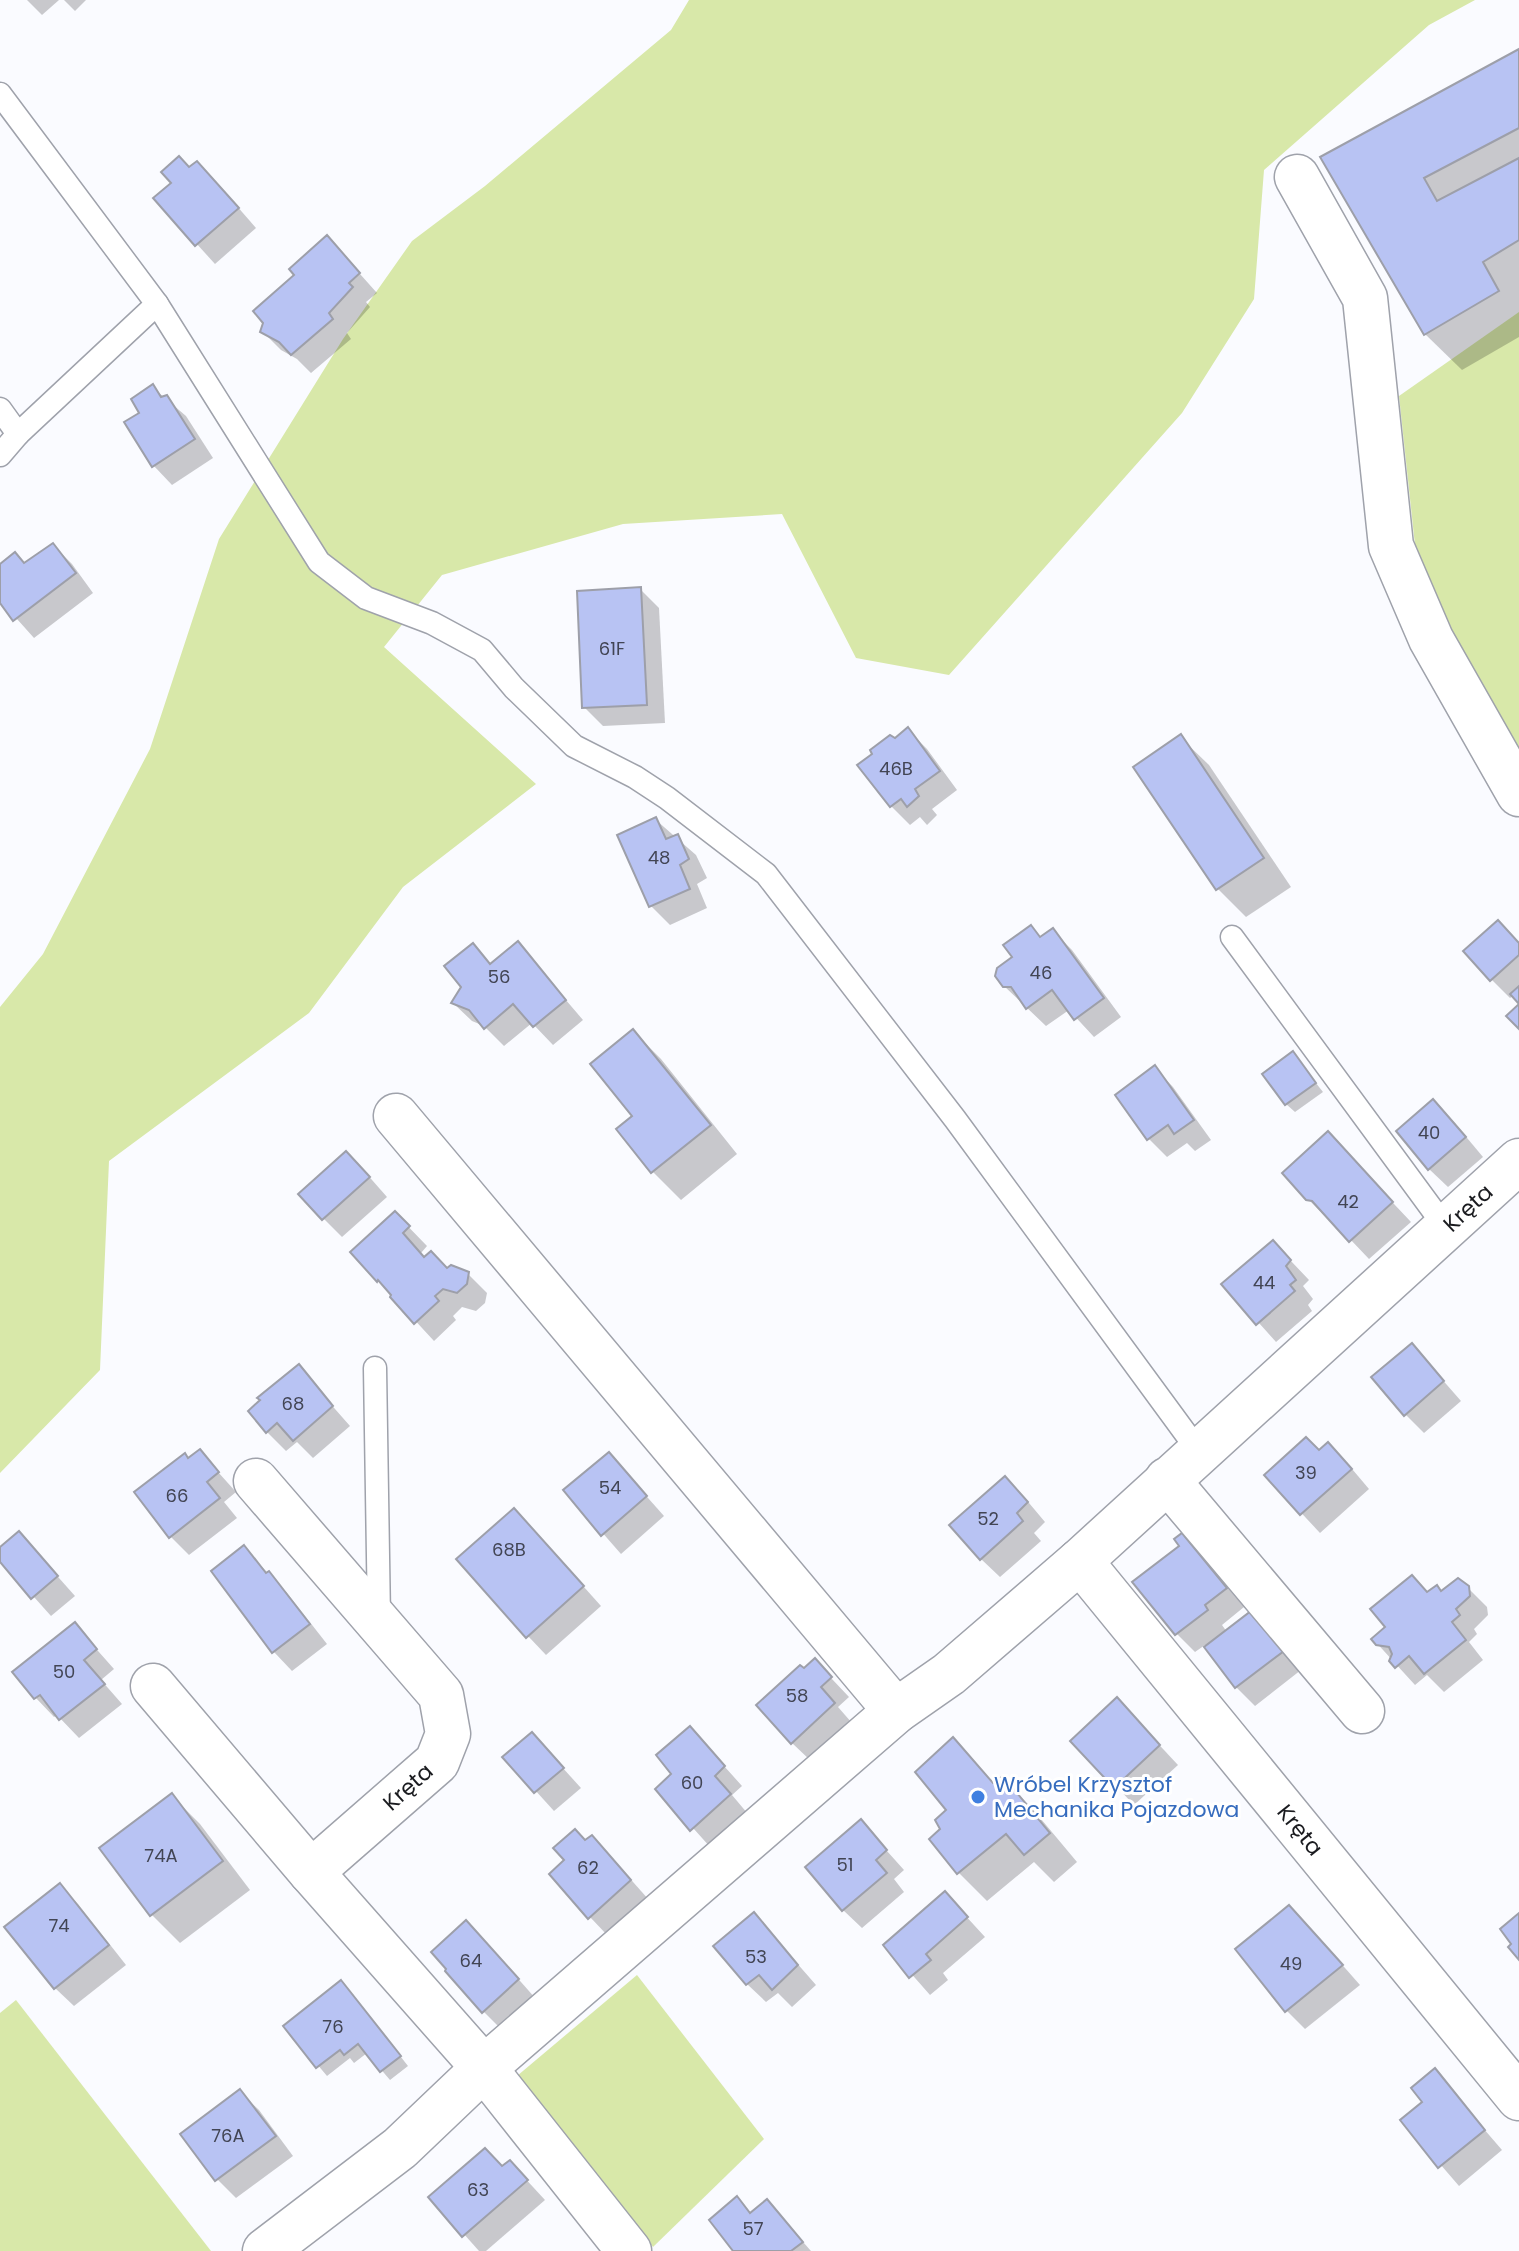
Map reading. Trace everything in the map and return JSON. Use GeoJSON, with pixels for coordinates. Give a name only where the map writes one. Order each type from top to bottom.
{"type":"FeatureCollection","features":[{"type":"Feature","properties":{"kind":"street"},"geometry":{"type":"LineString","coordinates":[[1297,177],[1365,298],[1391,546],[1431,639],[1519,794]]}},
{"type":"Feature","properties":{"kind":"street"},"geometry":{"type":"LineString","coordinates":[[396,1116],[896,1711]]}},
{"type":"Feature","properties":{"kind":"street","name":"Kręta"},"geometry":{"type":"LineString","coordinates":[[265,2251],[400,2148],[484,2068],[896,1711],[949,1674],[1080,1561],[1519,1161]]}},
{"type":"Feature","properties":{"kind":"street"},"geometry":{"type":"LineString","coordinates":[[1184,1466],[1362,1711]]}},
{"type":"Feature","properties":{"kind":"street","name":"Kręta"},"geometry":{"type":"LineString","coordinates":[[256,1481],[441,1695],[448,1734],[437,1762],[311,1872]]}},
{"type":"Feature","properties":{"kind":"street","name":"Kręta"},"geometry":{"type":"LineString","coordinates":[[1080,1561],[1519,2098]]}},
{"type":"Feature","properties":{"kind":"street"},"geometry":{"type":"LineString","coordinates":[[153,1686],[484,2068],[629,2251]]}},
{"type":"Feature","properties":{"kind":"lane"},"geometry":{"type":"LineString","coordinates":[[0,94],[157,304],[319,562],[366,598],[432,623],[482,650],[514,688],[574,746],[635,777],[667,798],[766,874],[955,1119],[1184,1466]]}},
{"type":"Feature","properties":{"kind":"lane"},"geometry":{"type":"LineString","coordinates":[[0,455],[18,434],[157,304]]}},
{"type":"Feature","properties":{"kind":"lane"},"geometry":{"type":"LineString","coordinates":[[0,409],[18,434]]}},
{"type":"Feature","properties":{"kind":"lane"},"geometry":{"type":"LineString","coordinates":[[1232,937],[1446,1228]]}},
{"type":"Feature","properties":{"kind":"lane"},"geometry":{"type":"LineString","coordinates":[[375,1368],[379,1624]]}},
{"type":"Feature","properties":{"kind":"green space"},"geometry":{"type":"Polygon","coordinates":[[[689,0],[1475,0],[1429,25],[1264,170],[1254,299],[1182,413],[949,675],[856,658],[782,514],[623,524],[442,575],[384,647],[536,784],[403,887],[309,1013],[109,1161],[100,1370],[0,1473],[0,1007],[43,954],[150,749],[219,539],[343,339],[412,241],[485,186],[671,30],[689,0]]]}},
{"type":"Feature","properties":{"kind":"green space"},"geometry":{"type":"Polygon","coordinates":[[[1519,312],[1519,754],[1448,625],[1415,545],[1399,396],[1519,312]]]}},
{"type":"Feature","properties":{"kind":"green space"},"geometry":{"type":"Polygon","coordinates":[[[637,1975],[764,2139],[653,2247],[517,2076],[637,1975]]]}},
{"type":"Feature","properties":{"kind":"green space"},"geometry":{"type":"Polygon","coordinates":[[[16,2000],[211,2251],[0,2251],[0,2013],[16,2000]]]}},
{"type":"Feature","properties":{"kind":"building"},"geometry":{"type":"Polygon","coordinates":[[[1519,49],[1519,128],[1424,178],[1437,201],[1519,158],[1519,240],[1483,262],[1499,291],[1424,335],[1320,157],[1519,49]]]}},
{"type":"Feature","properties":{"kind":"building"},"geometry":{"type":"Polygon","coordinates":[[[179,156],[189,167],[197,161],[239,208],[195,246],[153,198],[171,183],[161,172],[179,156]]]}},
{"type":"Feature","properties":{"kind":"building"},"geometry":{"type":"Polygon","coordinates":[[[327,235],[360,273],[349,283],[353,287],[329,313],[333,319],[291,355],[279,342],[260,332],[263,323],[253,311],[294,275],[289,269],[327,235]]]}},
{"type":"Feature","properties":{"kind":"building"},"geometry":{"type":"Polygon","coordinates":[[[153,384],[161,397],[167,395],[195,439],[152,467],[124,422],[139,413],[131,399],[153,384]]]}},
{"type":"Feature","properties":{"kind":"building"},"geometry":{"type":"Polygon","coordinates":[[[53,543],[76,573],[13,621],[0,603],[0,564],[15,552],[24,563],[53,543]]]}},
{"type":"Feature","properties":{"kind":"building"},"geometry":{"type":"Polygon","coordinates":[[[641,587],[647,705],[582,708],[577,591],[641,587]]]}},
{"type":"Feature","properties":{"kind":"building"},"geometry":{"type":"Polygon","coordinates":[[[908,727],[940,771],[915,789],[919,796],[907,807],[901,799],[890,807],[857,765],[890,735],[895,738],[908,727]]]}},
{"type":"Feature","properties":{"kind":"building"},"geometry":{"type":"Polygon","coordinates":[[[1181,734],[1264,858],[1216,890],[1133,767],[1181,734]]]}},
{"type":"Feature","properties":{"kind":"building"},"geometry":{"type":"Polygon","coordinates":[[[656,817],[666,839],[678,834],[689,859],[680,865],[690,889],[649,907],[617,835],[656,817]]]}},
{"type":"Feature","properties":{"kind":"building"},"geometry":{"type":"Polygon","coordinates":[[[1498,920],[1519,943],[1519,955],[1490,981],[1463,951],[1498,920]]]}},
{"type":"Feature","properties":{"kind":"building"},"geometry":{"type":"Polygon","coordinates":[[[1031,925],[1040,937],[1053,928],[1104,998],[1074,1020],[1052,990],[1026,1009],[1011,987],[1003,987],[995,976],[997,968],[1012,957],[1003,945],[1031,925]]]}},
{"type":"Feature","properties":{"kind":"building"},"geometry":{"type":"Polygon","coordinates":[[[518,941],[566,1000],[533,1027],[513,1004],[484,1029],[469,1010],[451,1003],[461,987],[444,966],[473,943],[490,964],[518,941]]]}},
{"type":"Feature","properties":{"kind":"building"},"geometry":{"type":"Polygon","coordinates":[[[1519,986],[1519,1004],[1510,994],[1519,986]]]}},
{"type":"Feature","properties":{"kind":"building"},"geometry":{"type":"Polygon","coordinates":[[[1519,1004],[1519,1029],[1506,1016],[1519,1004]]]}},
{"type":"Feature","properties":{"kind":"building"},"geometry":{"type":"Polygon","coordinates":[[[633,1029],[711,1125],[651,1173],[616,1129],[632,1116],[590,1064],[633,1029]]]}},
{"type":"Feature","properties":{"kind":"building"},"geometry":{"type":"Polygon","coordinates":[[[1293,1051],[1316,1083],[1285,1105],[1262,1074],[1293,1051]]]}},
{"type":"Feature","properties":{"kind":"building"},"geometry":{"type":"Polygon","coordinates":[[[1155,1065],[1194,1120],[1174,1134],[1168,1125],[1147,1140],[1115,1095],[1155,1065]]]}},
{"type":"Feature","properties":{"kind":"building"},"geometry":{"type":"Polygon","coordinates":[[[1433,1099],[1466,1137],[1428,1170],[1396,1131],[1433,1099]]]}},
{"type":"Feature","properties":{"kind":"building"},"geometry":{"type":"Polygon","coordinates":[[[1328,1131],[1393,1202],[1349,1242],[1282,1173],[1328,1131]]]}},
{"type":"Feature","properties":{"kind":"building"},"geometry":{"type":"Polygon","coordinates":[[[346,1151],[370,1177],[322,1220],[298,1194],[346,1151]]]}},
{"type":"Feature","properties":{"kind":"building"},"geometry":{"type":"Polygon","coordinates":[[[395,1211],[410,1226],[403,1233],[424,1257],[431,1251],[447,1268],[451,1265],[469,1272],[467,1284],[457,1293],[443,1289],[435,1296],[439,1301],[414,1324],[350,1252],[395,1211]]]}},
{"type":"Feature","properties":{"kind":"building"},"geometry":{"type":"Polygon","coordinates":[[[1273,1240],[1291,1260],[1286,1266],[1296,1280],[1290,1285],[1295,1291],[1256,1325],[1221,1284],[1273,1240]]]}},
{"type":"Feature","properties":{"kind":"building"},"geometry":{"type":"Polygon","coordinates":[[[1412,1343],[1444,1381],[1404,1416],[1371,1377],[1412,1343]]]}},
{"type":"Feature","properties":{"kind":"building"},"geometry":{"type":"Polygon","coordinates":[[[299,1364],[333,1406],[293,1441],[277,1423],[266,1433],[248,1411],[260,1400],[257,1398],[299,1364]]]}},
{"type":"Feature","properties":{"kind":"building"},"geometry":{"type":"Polygon","coordinates":[[[1306,1437],[1319,1450],[1328,1442],[1352,1469],[1300,1515],[1264,1475],[1306,1437]]]}},
{"type":"Feature","properties":{"kind":"building"},"geometry":{"type":"Polygon","coordinates":[[[200,1449],[219,1472],[207,1482],[220,1498],[169,1538],[134,1492],[185,1453],[188,1458],[200,1449]]]}},
{"type":"Feature","properties":{"kind":"building"},"geometry":{"type":"Polygon","coordinates":[[[609,1452],[647,1496],[601,1536],[563,1490],[609,1452]]]}},
{"type":"Feature","properties":{"kind":"building"},"geometry":{"type":"Polygon","coordinates":[[[1005,1476],[1028,1502],[1017,1513],[1023,1521],[980,1560],[949,1525],[1005,1476]]]}},
{"type":"Feature","properties":{"kind":"building"},"geometry":{"type":"Polygon","coordinates":[[[514,1508],[584,1586],[526,1638],[456,1559],[514,1508]]]}},
{"type":"Feature","properties":{"kind":"building"},"geometry":{"type":"Polygon","coordinates":[[[19,1531],[58,1576],[31,1599],[0,1562],[0,1547],[19,1531]]]}},
{"type":"Feature","properties":{"kind":"building"},"geometry":{"type":"Polygon","coordinates":[[[1182,1533],[1227,1588],[1205,1605],[1208,1610],[1175,1635],[1132,1582],[1179,1546],[1174,1539],[1182,1533]]]}},
{"type":"Feature","properties":{"kind":"building"},"geometry":{"type":"Polygon","coordinates":[[[244,1545],[266,1573],[269,1571],[310,1624],[272,1653],[211,1571],[244,1545]]]}},
{"type":"Feature","properties":{"kind":"building"},"geometry":{"type":"Polygon","coordinates":[[[1412,1575],[1427,1592],[1437,1585],[1441,1591],[1458,1578],[1469,1586],[1470,1596],[1456,1609],[1460,1615],[1452,1622],[1466,1640],[1424,1674],[1409,1656],[1395,1668],[1389,1661],[1392,1654],[1389,1647],[1376,1645],[1371,1639],[1385,1627],[1370,1609],[1412,1575]]]}},
{"type":"Feature","properties":{"kind":"building"},"geometry":{"type":"Polygon","coordinates":[[[1251,1611],[1284,1651],[1235,1688],[1204,1647],[1251,1611]]]}},
{"type":"Feature","properties":{"kind":"building"},"geometry":{"type":"Polygon","coordinates":[[[75,1622],[97,1649],[84,1660],[105,1684],[59,1720],[40,1695],[34,1699],[12,1672],[75,1622]]]}},
{"type":"Feature","properties":{"kind":"building"},"geometry":{"type":"Polygon","coordinates":[[[815,1658],[832,1677],[821,1687],[835,1703],[791,1744],[756,1705],[800,1665],[804,1668],[815,1658]]]}},
{"type":"Feature","properties":{"kind":"building"},"geometry":{"type":"Polygon","coordinates":[[[1117,1697],[1160,1745],[1114,1788],[1070,1741],[1117,1697]]]}},
{"type":"Feature","properties":{"kind":"building"},"geometry":{"type":"Polygon","coordinates":[[[690,1726],[725,1766],[715,1776],[731,1794],[690,1831],[655,1789],[671,1774],[656,1755],[690,1726]]]}},
{"type":"Feature","properties":{"kind":"building"},"geometry":{"type":"Polygon","coordinates":[[[532,1732],[564,1768],[534,1793],[502,1757],[532,1732]]]}},
{"type":"Feature","properties":{"kind":"building","name":"Wróbel Krzysztof Mechanika Pojazdowa"},"geometry":{"type":"Polygon","coordinates":[[[953,1737],[993,1783],[1003,1776],[1050,1833],[1024,1855],[1006,1834],[957,1874],[929,1839],[940,1829],[935,1820],[946,1810],[915,1772],[953,1737]]]}},
{"type":"Feature","properties":{"kind":"building"},"geometry":{"type":"Polygon","coordinates":[[[172,1793],[223,1861],[150,1916],[99,1848],[172,1793]]]}},
{"type":"Feature","properties":{"kind":"building"},"geometry":{"type":"Polygon","coordinates":[[[861,1819],[887,1850],[876,1860],[887,1873],[842,1911],[805,1867],[861,1819]]]}},
{"type":"Feature","properties":{"kind":"building"},"geometry":{"type":"Polygon","coordinates":[[[575,1829],[585,1840],[592,1835],[631,1880],[588,1919],[549,1874],[564,1860],[553,1848],[575,1829]]]}},
{"type":"Feature","properties":{"kind":"building"},"geometry":{"type":"Polygon","coordinates":[[[60,1883],[109,1945],[54,1989],[4,1927],[60,1883]]]}},
{"type":"Feature","properties":{"kind":"building"},"geometry":{"type":"Polygon","coordinates":[[[945,1891],[968,1917],[926,1954],[931,1960],[909,1978],[883,1945],[945,1891]]]}},
{"type":"Feature","properties":{"kind":"building"},"geometry":{"type":"Polygon","coordinates":[[[1289,1905],[1343,1965],[1285,2012],[1235,1949],[1289,1905]]]}},
{"type":"Feature","properties":{"kind":"building"},"geometry":{"type":"Polygon","coordinates":[[[754,1912],[798,1965],[772,1990],[759,1975],[746,1985],[713,1946],[754,1912]]]}},
{"type":"Feature","properties":{"kind":"building"},"geometry":{"type":"Polygon","coordinates":[[[1519,1913],[1519,1960],[1508,1947],[1511,1944],[1500,1929],[1519,1913]]]}},
{"type":"Feature","properties":{"kind":"building"},"geometry":{"type":"Polygon","coordinates":[[[466,1920],[519,1979],[482,2013],[431,1952],[466,1920]]]}},
{"type":"Feature","properties":{"kind":"building"},"geometry":{"type":"Polygon","coordinates":[[[341,1980],[401,2056],[380,2072],[358,2044],[344,2055],[340,2050],[316,2068],[283,2026],[341,1980]]]}},
{"type":"Feature","properties":{"kind":"building"},"geometry":{"type":"Polygon","coordinates":[[[1435,2068],[1485,2130],[1438,2168],[1400,2120],[1422,2102],[1411,2088],[1435,2068]]]}},
{"type":"Feature","properties":{"kind":"building"},"geometry":{"type":"Polygon","coordinates":[[[240,2089],[276,2136],[215,2181],[180,2134],[240,2089]]]}},
{"type":"Feature","properties":{"kind":"building"},"geometry":{"type":"Polygon","coordinates":[[[485,2148],[502,2166],[510,2160],[528,2180],[462,2237],[428,2197],[485,2148]]]}},
{"type":"Feature","properties":{"kind":"building"},"geometry":{"type":"Polygon","coordinates":[[[737,2196],[750,2213],[767,2199],[803,2242],[791,2251],[733,2251],[709,2220],[737,2196]]]}},
{"type":"Feature","properties":{"kind":"place","name":"Wróbel Krzysztof Mechanika Pojazdowa"},"geometry":{"type":"Point","coordinates":[978,1797]}}]}
